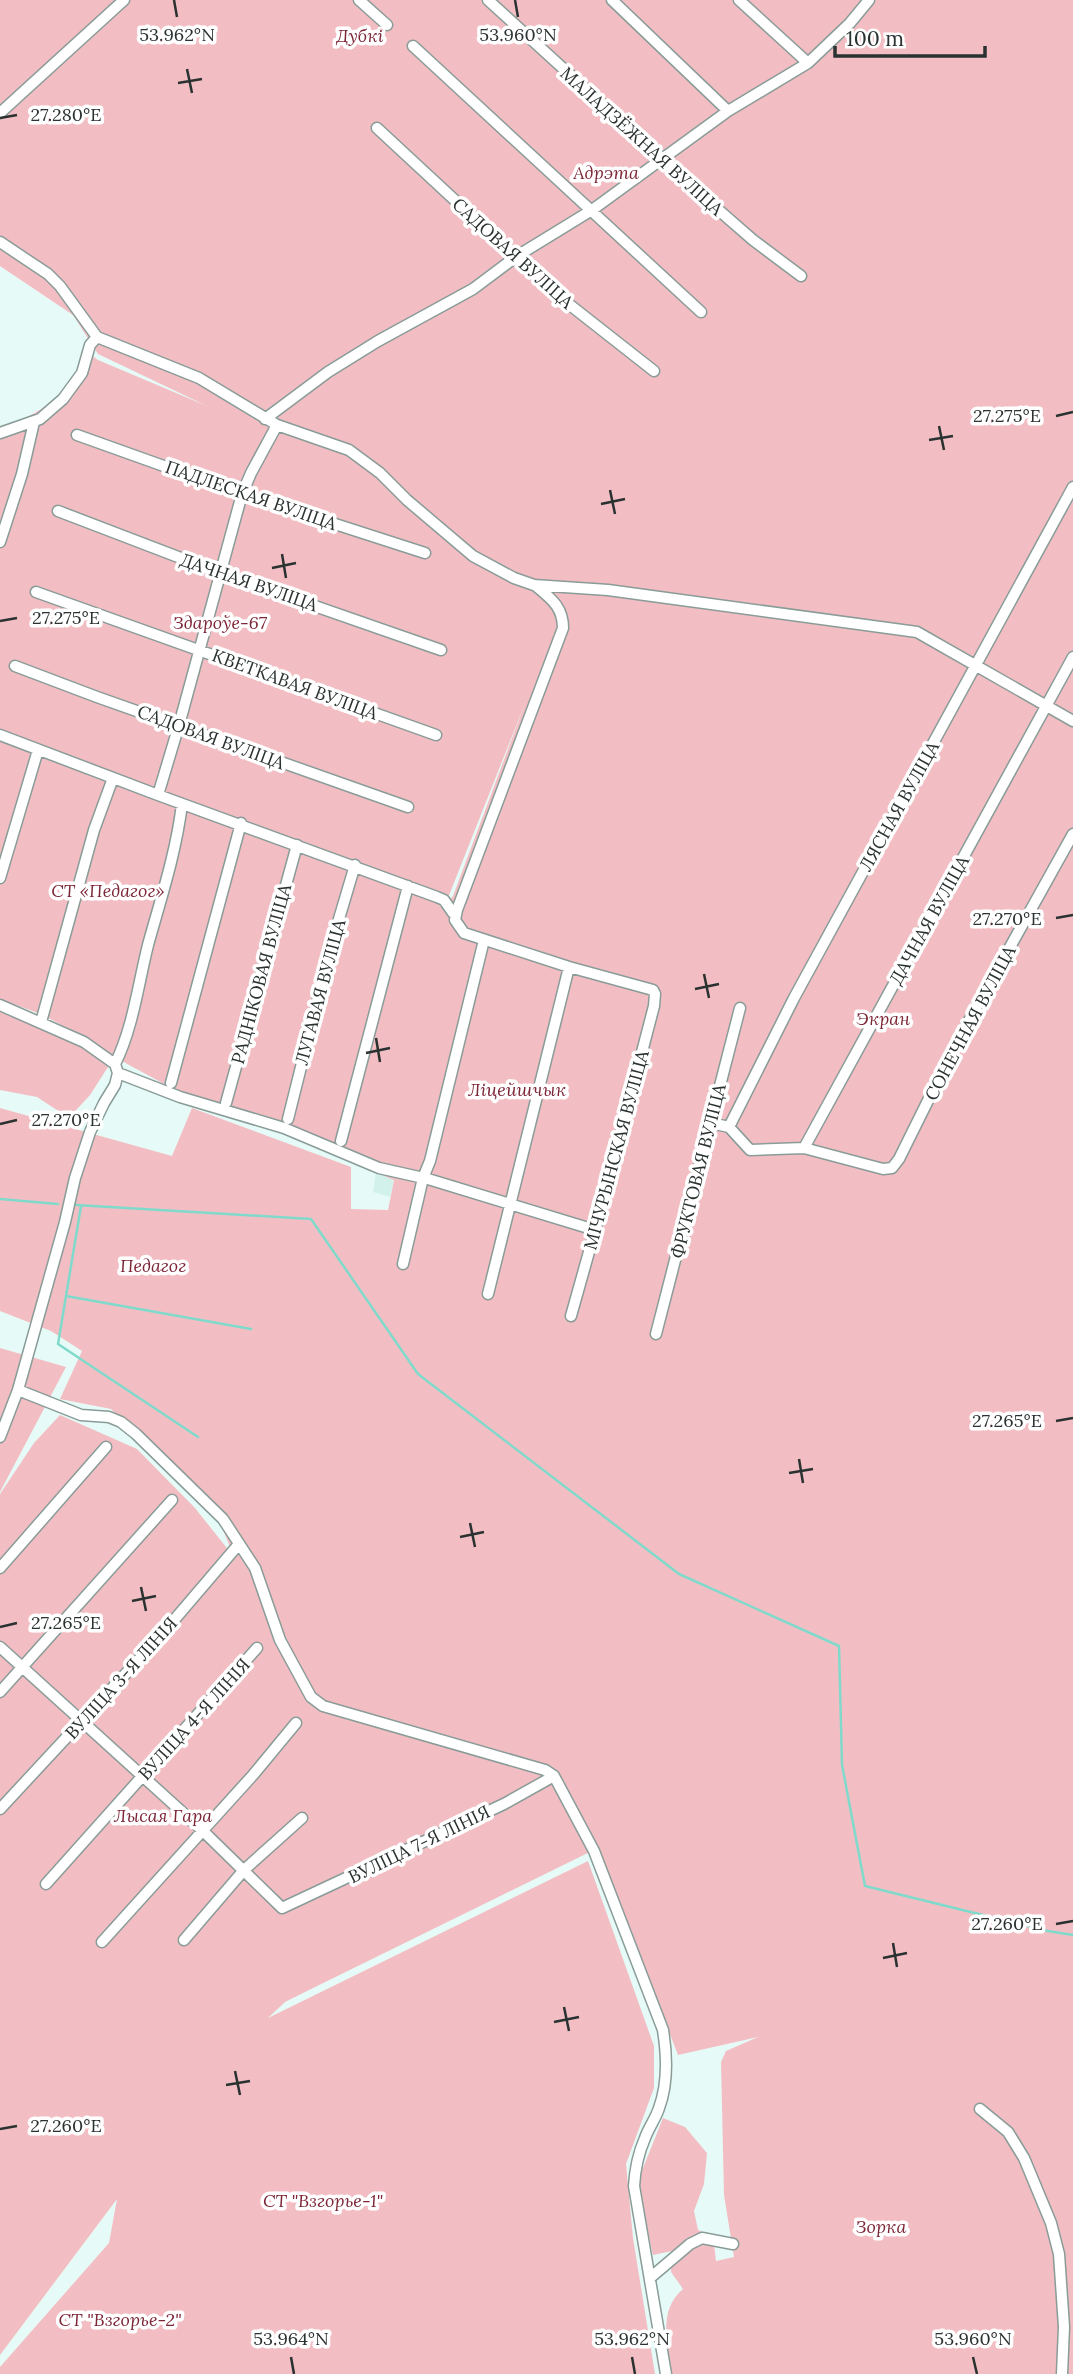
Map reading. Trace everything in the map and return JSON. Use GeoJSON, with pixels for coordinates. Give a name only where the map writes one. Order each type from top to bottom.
{"type":"FeatureCollection","features":[{"type":"Feature","properties":{"kind":"street"},"geometry":{"type":"LineString","coordinates":[[0,113],[124,0]]}},
{"type":"Feature","properties":{"kind":"street"},"geometry":{"type":"LineString","coordinates":[[359,0],[387,25]]}},
{"type":"Feature","properties":{"kind":"street","name":"МАЛАДЗЁЖНАЯ ВУЛІЦА"},"geometry":{"type":"LineString","coordinates":[[488,0],[753,240],[801,276]]}},
{"type":"Feature","properties":{"kind":"street"},"geometry":{"type":"LineString","coordinates":[[612,0],[728,111]]}},
{"type":"Feature","properties":{"kind":"street"},"geometry":{"type":"LineString","coordinates":[[739,0],[808,63]]}},
{"type":"Feature","properties":{"kind":"street"},"geometry":{"type":"LineString","coordinates":[[265,419],[328,372],[473,289],[517,257],[592,210],[728,111],[808,63],[850,23],[869,0]]}},
{"type":"Feature","properties":{"kind":"street"},"geometry":{"type":"LineString","coordinates":[[413,46],[701,312]]}},
{"type":"Feature","properties":{"kind":"street","name":"САДОВАЯ ВУЛІЦА"},"geometry":{"type":"LineString","coordinates":[[377,128],[556,294],[654,372]]}},
{"type":"Feature","properties":{"kind":"street"},"geometry":{"type":"LineString","coordinates":[[0,242],[60,285],[97,337],[222,390],[277,425],[349,450],[380,473],[407,500],[473,556],[514,578],[534,584],[608,590],[917,632],[1073,721]]}},
{"type":"Feature","properties":{"kind":"street"},"geometry":{"type":"LineString","coordinates":[[0,433],[34,422],[63,399],[82,373],[90,345],[97,337]]}},
{"type":"Feature","properties":{"kind":"street"},"geometry":{"type":"LineString","coordinates":[[0,542],[22,474],[34,422]]}},
{"type":"Feature","properties":{"kind":"street"},"geometry":{"type":"LineString","coordinates":[[158,795],[242,494],[277,425]]}},
{"type":"Feature","properties":{"kind":"street","name":"ПАДЛЕСКАЯ ВУЛІЦА"},"geometry":{"type":"LineString","coordinates":[[77,435],[242,494],[425,553]]}},
{"type":"Feature","properties":{"kind":"street","name":"ЛЯСНАЯ ВУЛІЦА"},"geometry":{"type":"LineString","coordinates":[[729,1127],[793,998],[1073,487]]}},
{"type":"Feature","properties":{"kind":"street","name":"ДАЧНАЯ ВУЛІЦА"},"geometry":{"type":"LineString","coordinates":[[58,511],[220,573],[441,650]]}},
{"type":"Feature","properties":{"kind":"street"},"geometry":{"type":"LineString","coordinates":[[488,1294],[569,967],[464,933],[455,920],[563,628],[563,615],[558,605],[534,584]]}},
{"type":"Feature","properties":{"kind":"street","name":"КВЕТКАВАЯ ВУЛІЦА"},"geometry":{"type":"LineString","coordinates":[[36,592],[199,648],[436,735]]}},
{"type":"Feature","properties":{"kind":"street","name":"ДАЧНАЯ ВУЛІЦА"},"geometry":{"type":"LineString","coordinates":[[804,1149],[1073,657]]}},
{"type":"Feature","properties":{"kind":"street","name":"САДОВАЯ ВУЛІЦА"},"geometry":{"type":"LineString","coordinates":[[15,666],[408,807]]}},
{"type":"Feature","properties":{"kind":"street"},"geometry":{"type":"LineString","coordinates":[[0,736],[355,865],[444,900],[453,913],[457,910]]}},
{"type":"Feature","properties":{"kind":"street"},"geometry":{"type":"LineString","coordinates":[[0,878],[38,750]]}},
{"type":"Feature","properties":{"kind":"street"},"geometry":{"type":"LineString","coordinates":[[41,1023],[94,830],[113,778]]}},
{"type":"Feature","properties":{"kind":"street"},"geometry":{"type":"LineString","coordinates":[[0,1437],[18,1390],[90,1132],[116,1085],[116,1069],[172,863],[182,804]]}},
{"type":"Feature","properties":{"kind":"street"},"geometry":{"type":"LineString","coordinates":[[171,1083],[241,823]]}},
{"type":"Feature","properties":{"kind":"street","name":"СОНЕЧНАЯ ВУЛІЦА"},"geometry":{"type":"LineString","coordinates":[[804,1149],[883,1169],[891,1168],[956,1044],[1073,834]]}},
{"type":"Feature","properties":{"kind":"street","name":"РАДНІКОВАЯ ВУЛІЦА"},"geometry":{"type":"LineString","coordinates":[[226,1103],[297,845]]}},
{"type":"Feature","properties":{"kind":"street","name":"ЛУГАВАЯ ВУЛІЦА"},"geometry":{"type":"LineString","coordinates":[[288,1119],[333,939],[355,865]]}},
{"type":"Feature","properties":{"kind":"street"},"geometry":{"type":"LineString","coordinates":[[341,1141],[408,886]]}},
{"type":"Feature","properties":{"kind":"street"},"geometry":{"type":"LineString","coordinates":[[403,1264],[484,940]]}},
{"type":"Feature","properties":{"kind":"street","name":"МІЧУРЫНСКАЯ ВУЛІЦА"},"geometry":{"type":"LineString","coordinates":[[569,967],[647,987],[653,990],[655,1001],[571,1316]]}},
{"type":"Feature","properties":{"kind":"street"},"geometry":{"type":"LineString","coordinates":[[0,1005],[84,1042],[116,1069],[180,1097],[284,1128],[379,1168],[423,1178],[595,1230]]}},
{"type":"Feature","properties":{"kind":"street","name":"ФРУКТОВАЯ ВУЛІЦА"},"geometry":{"type":"LineString","coordinates":[[656,1334],[740,1008]]}},
{"type":"Feature","properties":{"kind":"street"},"geometry":{"type":"LineString","coordinates":[[711,1123],[729,1127],[750,1150],[804,1149]]}},
{"type":"Feature","properties":{"kind":"street"},"geometry":{"type":"LineString","coordinates":[[18,1390],[81,1415],[109,1417],[121,1422],[223,1519],[255,1568],[279,1640],[311,1697],[323,1706],[545,1770],[554,1776],[594,1852],[663,2030],[666,2056],[660,2107],[645,2137],[635,2166],[634,2186],[666,2374]]}},
{"type":"Feature","properties":{"kind":"street"},"geometry":{"type":"LineString","coordinates":[[0,1568],[106,1447]]}},
{"type":"Feature","properties":{"kind":"street"},"geometry":{"type":"LineString","coordinates":[[0,1692],[172,1500]]}},
{"type":"Feature","properties":{"kind":"street","name":"ВУЛІЦА 3-Я ЛІНІЯ"},"geometry":{"type":"LineString","coordinates":[[0,1810],[157,1640],[239,1544]]}},
{"type":"Feature","properties":{"kind":"street"},"geometry":{"type":"LineString","coordinates":[[0,1647],[244,1870]]}},
{"type":"Feature","properties":{"kind":"street","name":"ВУЛІЦА 4-Я ЛІНІЯ"},"geometry":{"type":"LineString","coordinates":[[46,1884],[257,1648]]}},
{"type":"Feature","properties":{"kind":"street"},"geometry":{"type":"LineString","coordinates":[[102,1942],[253,1775],[296,1723]]}},
{"type":"Feature","properties":{"kind":"street","name":"ВУЛІЦА 7-Я ЛІНІЯ"},"geometry":{"type":"LineString","coordinates":[[244,1870],[282,1908],[505,1804],[554,1776]]}},
{"type":"Feature","properties":{"kind":"street"},"geometry":{"type":"LineString","coordinates":[[184,1940],[244,1870],[302,1818]]}},
{"type":"Feature","properties":{"kind":"street"},"geometry":{"type":"LineString","coordinates":[[980,2109],[1007,2132],[1024,2158],[1051,2222],[1059,2254],[1064,2327],[1062,2374]]}},
{"type":"Feature","properties":{"kind":"street"},"geometry":{"type":"LineString","coordinates":[[650,2278],[690,2244],[702,2238],[733,2244]]}},
{"type":"Feature","properties":{"kind":"shaded area"},"geometry":{"type":"Polygon","coordinates":[[[376,1172],[394,1179],[390,1197],[373,1192],[376,1172]]]}},
{"type":"Feature","properties":{"kind":"green space"},"geometry":{"type":"Polygon","coordinates":[[[0,0],[1073,0],[1073,2374],[672,2374],[667,2318],[670,2307],[683,2289],[671,2272],[672,2251],[653,2255],[637,2183],[663,2118],[685,2127],[707,2153],[704,2184],[694,2211],[698,2230],[713,2236],[716,2261],[734,2257],[724,2195],[721,2062],[726,2051],[758,2037],[678,2055],[598,1848],[285,2002],[268,2018],[588,1861],[654,2046],[654,2088],[626,2164],[633,2238],[655,2374],[0,2374],[0,2367],[109,2243],[117,2199],[0,2355],[0,1494],[34,1443],[60,1415],[137,1449],[195,1508],[234,1557],[214,1507],[111,1409],[60,1399],[82,1351],[51,1331],[0,1311],[0,1108],[172,1156],[192,1108],[351,1167],[351,1209],[388,1210],[394,1180],[166,1085],[48,1021],[108,1067],[90,1095],[69,1118],[37,1097],[0,1090],[0,1004],[41,1017],[85,1038],[43,1015],[0,999],[0,429],[42,409],[53,400],[71,379],[86,351],[98,360],[207,406],[98,354],[73,315],[0,266],[0,0]],[[526,701],[446,903],[453,896],[526,701]]]}},
{"type":"Feature","properties":{"kind":"green space"},"geometry":{"type":"Polygon","coordinates":[[[0,1348],[66,1367],[0,1492],[0,1348]]]}},
{"type":"Feature","properties":{"kind":"waterway"},"geometry":{"type":"LineString","coordinates":[[0,1199],[58,1204]]}},
{"type":"Feature","properties":{"kind":"waterway"},"geometry":{"type":"LineString","coordinates":[[76,1205],[311,1219],[418,1374],[679,1574],[839,1646],[842,1765],[865,1886],[1073,1935]]}},
{"type":"Feature","properties":{"kind":"waterway"},"geometry":{"type":"LineString","coordinates":[[81,1206],[58,1344],[198,1437]]}},
{"type":"Feature","properties":{"kind":"waterway"},"geometry":{"type":"LineString","coordinates":[[66,1296],[251,1329]]}},
{"type":"Feature","properties":{"kind":"park label","name":"Дубкі"},"geometry":{"type":"Point","coordinates":[360,35]}},
{"type":"Feature","properties":{"kind":"park label","name":"Адрэта"},"geometry":{"type":"Point","coordinates":[606,172]}},
{"type":"Feature","properties":{"kind":"park label","name":"Здароўе-67"},"geometry":{"type":"Point","coordinates":[220,622]}},
{"type":"Feature","properties":{"kind":"park label","name":"СТ «Педагог»"},"geometry":{"type":"Point","coordinates":[108,890]}},
{"type":"Feature","properties":{"kind":"park label","name":"Экран"},"geometry":{"type":"Point","coordinates":[883,1018]}},
{"type":"Feature","properties":{"kind":"park label","name":"Ліцейшчык"},"geometry":{"type":"Point","coordinates":[517,1089]}},
{"type":"Feature","properties":{"kind":"park label","name":"Педагог"},"geometry":{"type":"Point","coordinates":[153,1265]}},
{"type":"Feature","properties":{"kind":"park label","name":"Лысая Гара"},"geometry":{"type":"Point","coordinates":[163,1815]}},
{"type":"Feature","properties":{"kind":"park label","name":"СТ \"Взгорье-1\""},"geometry":{"type":"Point","coordinates":[323,2200]}},
{"type":"Feature","properties":{"kind":"park label","name":"Зорка"},"geometry":{"type":"Point","coordinates":[881,2226]}},
{"type":"Feature","properties":{"kind":"park label","name":"СТ \"Взгорье-2\""},"geometry":{"type":"Point","coordinates":[120,2319]}}]}
